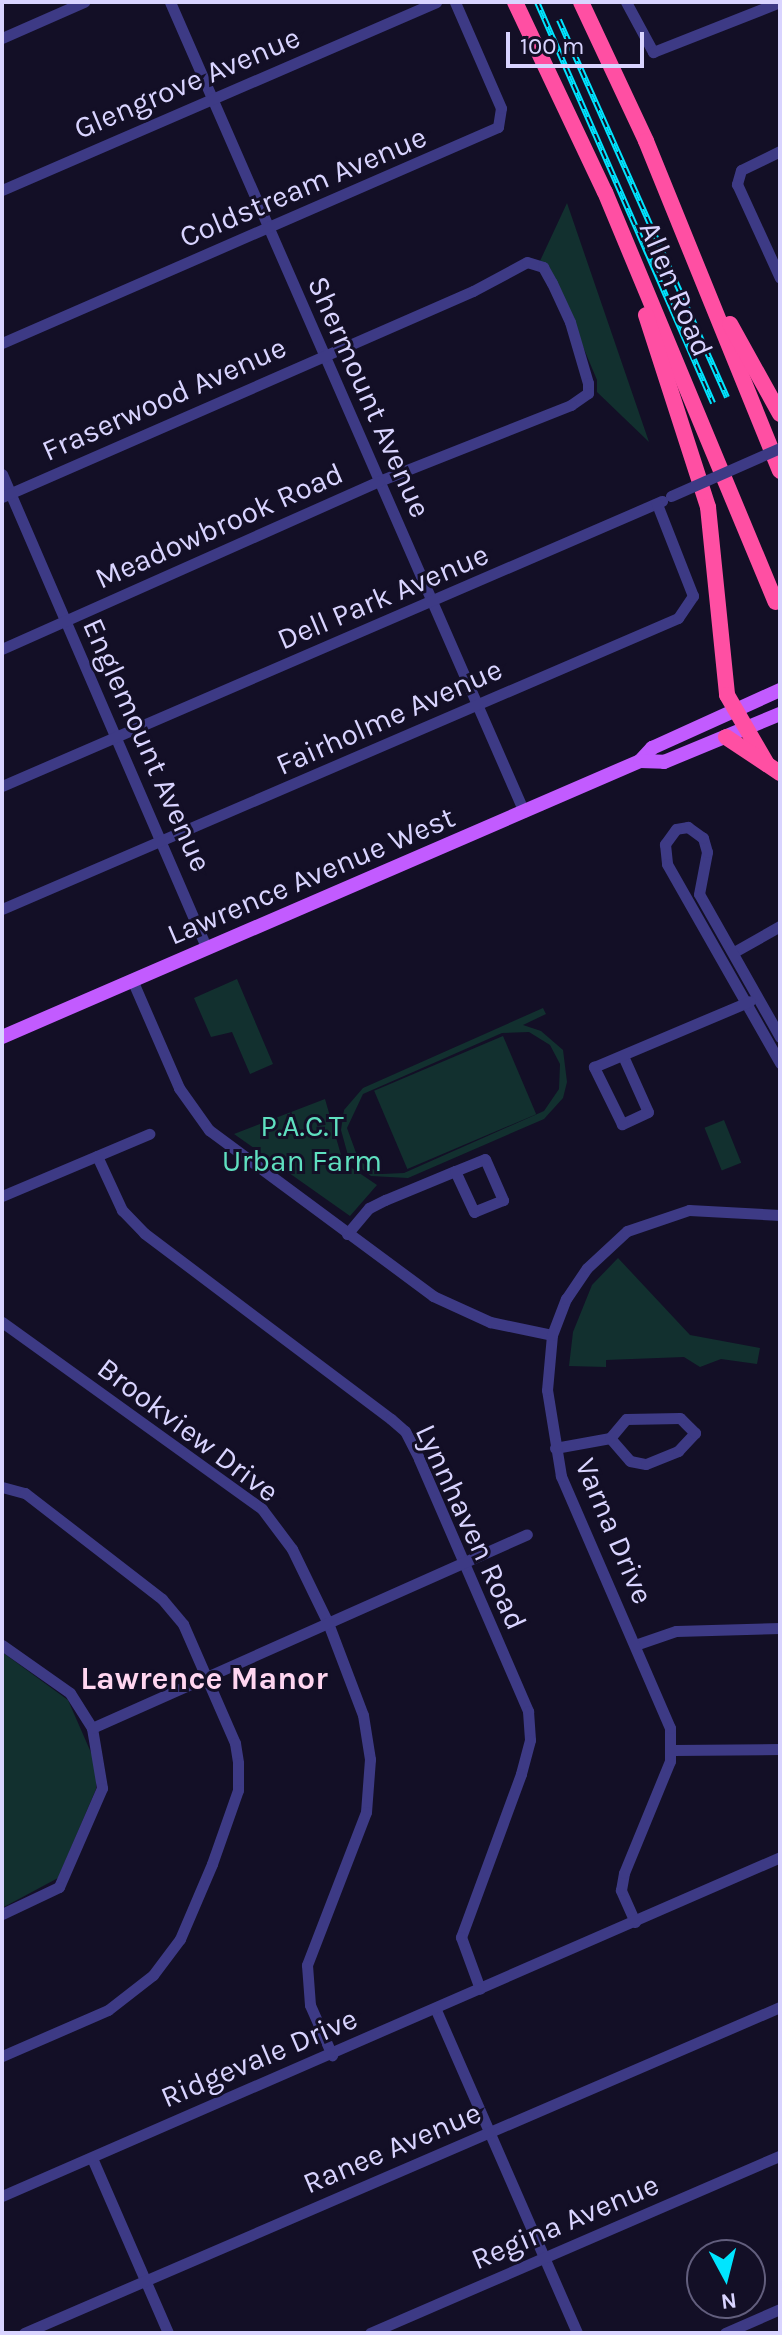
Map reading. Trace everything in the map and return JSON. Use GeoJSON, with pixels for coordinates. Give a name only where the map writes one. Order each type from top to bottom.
{"type":"FeatureCollection","features":[{"type":"Feature","properties":{"kind":"highway","name":"Allen Road"},"geometry":{"type":"LineString","coordinates":[[515,2],[605,192],[776,602]]}},
{"type":"Feature","properties":{"kind":"highway","name":"Allen Road"},"geometry":{"type":"LineString","coordinates":[[581,2],[695,260],[780,471]]}},
{"type":"Feature","properties":{"kind":"highway"},"geometry":{"type":"LineString","coordinates":[[605,192],[708,507],[724,683],[744,729],[774,768]]}},
{"type":"Feature","properties":{"kind":"highway"},"geometry":{"type":"LineString","coordinates":[[695,260],[780,414]]}},
{"type":"Feature","properties":{"kind":"highway"},"geometry":{"type":"LineString","coordinates":[[726,737],[774,768]]}},
{"type":"Feature","properties":{"kind":"main road","name":"Lawrence Avenue West"},"geometry":{"type":"LineString","coordinates":[[2,1037],[640,761],[652,748],[778,691]]}},
{"type":"Feature","properties":{"kind":"main road","name":"Lawrence Avenue West"},"geometry":{"type":"LineString","coordinates":[[640,761],[664,762],[780,714]]}},
{"type":"Feature","properties":{"kind":"street"},"geometry":{"type":"LineString","coordinates":[[2,38],[84,2]]}},
{"type":"Feature","properties":{"kind":"street","name":"Shermount Avenue"},"geometry":{"type":"LineString","coordinates":[[170,2],[524,812]]}},
{"type":"Feature","properties":{"kind":"street","name":"Glengrove Avenue"},"geometry":{"type":"LineString","coordinates":[[2,190],[436,2]]}},
{"type":"Feature","properties":{"kind":"street","name":"Coldstream Avenue"},"geometry":{"type":"LineString","coordinates":[[2,343],[498,127],[501,108],[455,2]]}},
{"type":"Feature","properties":{"kind":"street"},"geometry":{"type":"LineString","coordinates":[[626,2],[653,52],[780,2]]}},
{"type":"Feature","properties":{"kind":"street"},"geometry":{"type":"LineString","coordinates":[[780,151],[741,170],[737,184],[780,278]]}},
{"type":"Feature","properties":{"kind":"street","name":"Fraserwood Avenue"},"geometry":{"type":"LineString","coordinates":[[6,495],[324,356],[527,262],[543,267],[570,322]]}},
{"type":"Feature","properties":{"kind":"street","name":"Meadowbrook Road"},"geometry":{"type":"LineString","coordinates":[[2,649],[379,481],[571,405],[588,393],[570,322]]}},
{"type":"Feature","properties":{"kind":"street","name":"Dell Park Avenue"},"geometry":{"type":"LineString","coordinates":[[2,786],[434,603],[780,448]]}},
{"type":"Feature","properties":{"kind":"street","name":"Englemount Avenue"},"geometry":{"type":"LineString","coordinates":[[2,474],[6,495],[165,841],[207,949]]}},
{"type":"Feature","properties":{"kind":"street","name":"Fairholme Avenue"},"geometry":{"type":"LineString","coordinates":[[2,909],[165,841],[687,611],[691,585],[657,504]]}},
{"type":"Feature","properties":{"kind":"street"},"geometry":{"type":"LineString","coordinates":[[780,1037],[699,894],[707,852],[703,838],[688,827],[676,829],[665,844],[667,864],[780,1063]]}},
{"type":"Feature","properties":{"kind":"street"},"geometry":{"type":"LineString","coordinates":[[734,952],[780,926]]}},
{"type":"Feature","properties":{"kind":"street"},"geometry":{"type":"LineString","coordinates":[[133,982],[179,1088],[209,1130],[347,1234],[455,1308],[490,1322],[552,1335]]}},
{"type":"Feature","properties":{"kind":"street"},"geometry":{"type":"LineString","coordinates":[[623,1056],[648,1112],[622,1124],[594,1067],[758,997]]}},
{"type":"Feature","properties":{"kind":"street"},"geometry":{"type":"LineString","coordinates":[[2,1196],[149,1134]]}},
{"type":"Feature","properties":{"kind":"street","name":"Lynnhaven Road"},"geometry":{"type":"LineString","coordinates":[[97,1156],[122,1210],[144,1233],[405,1431],[528,1711],[530,1740],[461,1937],[480,1989]]}},
{"type":"Feature","properties":{"kind":"street"},"geometry":{"type":"LineString","coordinates":[[347,1234],[369,1208],[455,1171],[485,1159],[503,1200],[474,1212],[455,1171]]}},
{"type":"Feature","properties":{"kind":"street","name":"Varna Drive"},"geometry":{"type":"LineString","coordinates":[[673,1750],[670,1728],[561,1476],[547,1390],[552,1335],[566,1299],[587,1268],[627,1231],[689,1210],[780,1215]]}},
{"type":"Feature","properties":{"kind":"street","name":"Brookview Drive"},"geometry":{"type":"LineString","coordinates":[[2,1322],[262,1509],[292,1549],[328,1623],[363,1715],[370,1759],[366,1812],[307,1965],[310,2005],[332,2055]]}},
{"type":"Feature","properties":{"kind":"street"},"geometry":{"type":"LineString","coordinates":[[2,1336],[14,1331]]}},
{"type":"Feature","properties":{"kind":"street"},"geometry":{"type":"LineString","coordinates":[[555,1448],[610,1438],[626,1419],[680,1418],[695,1433],[678,1451],[646,1464],[630,1461],[610,1438]]}},
{"type":"Feature","properties":{"kind":"street"},"geometry":{"type":"LineString","coordinates":[[2,1487],[25,1493],[162,1599],[183,1624],[235,1743],[238,1790],[180,1939],[133,1993],[2,2056]]}},
{"type":"Feature","properties":{"kind":"street"},"geometry":{"type":"LineString","coordinates":[[92,1728],[527,1534]]}},
{"type":"Feature","properties":{"kind":"street"},"geometry":{"type":"LineString","coordinates":[[635,1645],[676,1631],[780,1628]]}},
{"type":"Feature","properties":{"kind":"street"},"geometry":{"type":"LineString","coordinates":[[2,1645],[70,1693],[92,1728],[102,1788],[67,1876],[52,1892],[2,1914]]}},
{"type":"Feature","properties":{"kind":"street"},"geometry":{"type":"LineString","coordinates":[[635,1922],[621,1890],[624,1873],[673,1750],[780,1749]]}},
{"type":"Feature","properties":{"kind":"street","name":"Ridgevale Drive"},"geometry":{"type":"LineString","coordinates":[[2,2196],[436,2010],[780,1857]]}},
{"type":"Feature","properties":{"kind":"street","name":"Ranee Avenue"},"geometry":{"type":"LineString","coordinates":[[24,2333],[780,2007]]}},
{"type":"Feature","properties":{"kind":"street"},"geometry":{"type":"LineString","coordinates":[[436,2010],[577,2333]]}},
{"type":"Feature","properties":{"kind":"street","name":"Regina Avenue"},"geometry":{"type":"LineString","coordinates":[[370,2333],[780,2156]]}},
{"type":"Feature","properties":{"kind":"street"},"geometry":{"type":"LineString","coordinates":[[92,2158],[168,2333]]}},
{"type":"Feature","properties":{"kind":"street"},"geometry":{"type":"LineString","coordinates":[[725,2333],[780,2309]]}},
{"type":"Feature","properties":{"kind":"green space"},"geometry":{"type":"Polygon","coordinates":[[[567,203],[649,442],[597,392],[597,380],[550,268],[540,261],[567,203]]]}},
{"type":"Feature","properties":{"kind":"green space"},"geometry":{"type":"Polygon","coordinates":[[[237,979],[273,1064],[250,1074],[232,1032],[211,1037],[194,998],[237,979]]]}},
{"type":"Feature","properties":{"kind":"green space"},"geometry":{"type":"Polygon","coordinates":[[[543,1008],[546,1014],[523,1025],[541,1031],[563,1050],[567,1082],[563,1098],[544,1119],[408,1178],[371,1176],[349,1159],[341,1130],[344,1110],[363,1088],[543,1008]],[[529,1032],[502,1033],[363,1094],[347,1128],[359,1161],[382,1174],[404,1173],[544,1111],[559,1089],[560,1064],[550,1045],[529,1032]]]}},
{"type":"Feature","properties":{"kind":"green space"},"geometry":{"type":"Polygon","coordinates":[[[503,1036],[536,1114],[407,1169],[374,1091],[503,1036]]]}},
{"type":"Feature","properties":{"kind":"green space","name":"P.A.C.T Urban Farm"},"geometry":{"type":"Polygon","coordinates":[[[325,1099],[343,1162],[377,1185],[350,1216],[234,1134],[325,1099]]]}},
{"type":"Feature","properties":{"kind":"green space"},"geometry":{"type":"Polygon","coordinates":[[[724,1120],[741,1163],[722,1171],[705,1128],[724,1120]]]}},
{"type":"Feature","properties":{"kind":"green space"},"geometry":{"type":"Polygon","coordinates":[[[618,1258],[690,1335],[760,1348],[757,1364],[721,1359],[700,1367],[684,1357],[606,1360],[606,1367],[569,1366],[573,1332],[592,1285],[618,1258]]]}},
{"type":"Feature","properties":{"kind":"green space"},"geometry":{"type":"Polygon","coordinates":[[[2,1652],[68,1700],[96,1764],[96,1789],[58,1878],[2,1908],[2,1652]]]}},
{"type":"Feature","properties":{"kind":"railway"},"geometry":{"type":"LineString","coordinates":[[537,2],[713,403]]}},
{"type":"Feature","properties":{"kind":"railway"},"geometry":{"type":"LineString","coordinates":[[559,20],[727,397]]}},
{"type":"Feature","properties":{"kind":"district","name":"Lawrence Manor"},"geometry":{"type":"Point","coordinates":[204,1679]}}]}
